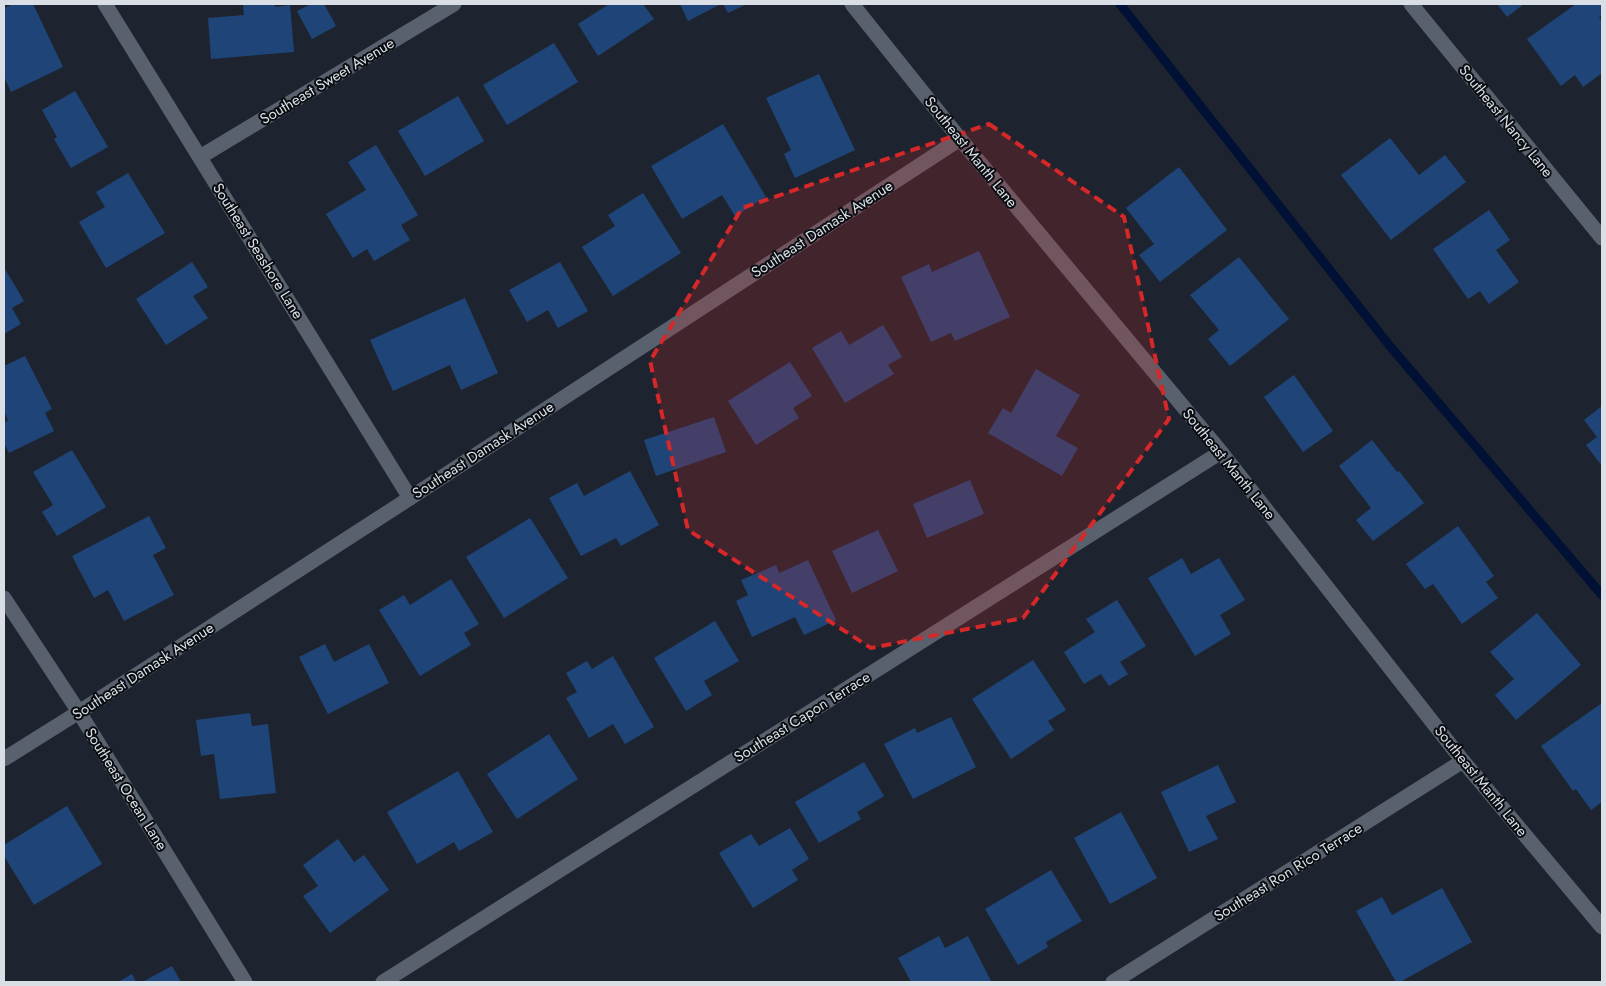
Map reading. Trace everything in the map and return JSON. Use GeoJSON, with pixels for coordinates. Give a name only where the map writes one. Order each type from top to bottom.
{"type":"FeatureCollection","features":[{"type":"Feature","properties":{"kind":"street","name":"Southeast Seashore Lane"},"geometry":{"type":"LineString","coordinates":[[105,4],[410,498]]}},
{"type":"Feature","properties":{"kind":"street","name":"Southeast Sweet Avenue"},"geometry":{"type":"LineString","coordinates":[[200,157],[454,4]]}},
{"type":"Feature","properties":{"kind":"street","name":"Southeast Manth Lane"},"geometry":{"type":"LineString","coordinates":[[852,4],[960,139],[1221,452],[1463,761],[1602,927]]}},
{"type":"Feature","properties":{"kind":"street","name":"Southeast Nancy Lane"},"geometry":{"type":"LineString","coordinates":[[1411,4],[1602,238]]}},
{"type":"Feature","properties":{"kind":"street","name":"Southeast Damask Avenue"},"geometry":{"type":"LineString","coordinates":[[4,758],[79,712],[410,498],[960,139]]}},
{"type":"Feature","properties":{"kind":"street","name":"Southeast Capon Terrace"},"geometry":{"type":"LineString","coordinates":[[383,982],[1221,452]]}},
{"type":"Feature","properties":{"kind":"street","name":"Southeast Ocean Lane"},"geometry":{"type":"LineString","coordinates":[[4,598],[79,712],[245,982]]}},
{"type":"Feature","properties":{"kind":"street","name":"Southeast Ron Rico Terrace"},"geometry":{"type":"LineString","coordinates":[[1113,982],[1463,761]]}},
{"type":"Feature","properties":{"kind":"highlighted area"},"geometry":{"type":"Polygon","coordinates":[[[989,124],[1124,217],[1169,419],[1023,618],[871,648],[688,530],[650,361],[742,208],[989,124]]]}},
{"type":"Feature","properties":{"kind":"building"},"geometry":{"type":"Polygon","coordinates":[[[13,4],[33,4],[63,67],[11,92],[4,77],[4,8],[13,4]]]}},
{"type":"Feature","properties":{"kind":"building"},"geometry":{"type":"Polygon","coordinates":[[[243,4],[275,4],[275,7],[290,5],[294,52],[211,59],[208,18],[244,15],[243,4]]]}},
{"type":"Feature","properties":{"kind":"building"},"geometry":{"type":"Polygon","coordinates":[[[311,4],[324,4],[336,26],[312,39],[297,11],[311,4]]]}},
{"type":"Feature","properties":{"kind":"building"},"geometry":{"type":"Polygon","coordinates":[[[609,4],[643,4],[654,19],[598,56],[578,24],[609,4]]]}},
{"type":"Feature","properties":{"kind":"building"},"geometry":{"type":"Polygon","coordinates":[[[680,4],[721,4],[688,21],[680,4]]]}},
{"type":"Feature","properties":{"kind":"building"},"geometry":{"type":"Polygon","coordinates":[[[723,4],[747,4],[728,13],[723,4]]]}},
{"type":"Feature","properties":{"kind":"building"},"geometry":{"type":"Polygon","coordinates":[[[1497,4],[1524,4],[1507,17],[1497,4]]]}},
{"type":"Feature","properties":{"kind":"building"},"geometry":{"type":"Polygon","coordinates":[[[1576,4],[1602,4],[1602,15],[1599,17],[1602,22],[1602,73],[1583,87],[1575,75],[1561,86],[1527,39],[1576,4]]]}},
{"type":"Feature","properties":{"kind":"building"},"geometry":{"type":"Polygon","coordinates":[[[554,43],[578,82],[507,125],[483,85],[554,43]]]}},
{"type":"Feature","properties":{"kind":"building"},"geometry":{"type":"Polygon","coordinates":[[[819,74],[855,150],[795,178],[784,154],[791,150],[766,98],[819,74]]]}},
{"type":"Feature","properties":{"kind":"building"},"geometry":{"type":"Polygon","coordinates":[[[75,91],[108,147],[71,168],[54,139],[57,137],[42,110],[75,91]]]}},
{"type":"Feature","properties":{"kind":"building"},"geometry":{"type":"Polygon","coordinates":[[[458,96],[484,141],[425,176],[398,131],[458,96]]]}},
{"type":"Feature","properties":{"kind":"building"},"geometry":{"type":"Polygon","coordinates":[[[723,124],[766,197],[735,216],[722,195],[682,219],[651,166],[723,124]]]}},
{"type":"Feature","properties":{"kind":"building"},"geometry":{"type":"Polygon","coordinates":[[[1390,138],[1419,175],[1445,155],[1466,182],[1391,240],[1341,175],[1390,138]]]}},
{"type":"Feature","properties":{"kind":"building"},"geometry":{"type":"Polygon","coordinates":[[[376,145],[418,215],[401,225],[410,240],[374,261],[367,249],[353,258],[326,214],[366,190],[348,162],[376,145]]]}},
{"type":"Feature","properties":{"kind":"building"},"geometry":{"type":"Polygon","coordinates":[[[1179,167],[1227,230],[1160,282],[1139,255],[1154,244],[1126,208],[1179,167]]]}},
{"type":"Feature","properties":{"kind":"building"},"geometry":{"type":"Polygon","coordinates":[[[128,173],[165,233],[106,268],[79,222],[105,207],[96,192],[128,173]]]}},
{"type":"Feature","properties":{"kind":"building"},"geometry":{"type":"Polygon","coordinates":[[[643,193],[681,253],[613,296],[582,247],[615,226],[608,215],[643,193]]]}},
{"type":"Feature","properties":{"kind":"building"},"geometry":{"type":"Polygon","coordinates":[[[1489,210],[1510,240],[1496,250],[1519,282],[1489,304],[1480,291],[1468,299],[1433,249],[1489,210]]]}},
{"type":"Feature","properties":{"kind":"building"},"geometry":{"type":"Polygon","coordinates":[[[979,251],[1010,317],[955,341],[951,333],[931,342],[901,277],[929,264],[932,272],[979,251]]]}},
{"type":"Feature","properties":{"kind":"building"},"geometry":{"type":"Polygon","coordinates":[[[1239,257],[1289,319],[1230,366],[1208,339],[1219,330],[1190,295],[1239,257]]]}},
{"type":"Feature","properties":{"kind":"building"},"geometry":{"type":"Polygon","coordinates":[[[192,262],[208,287],[193,296],[208,318],[166,345],[136,299],[192,262]]]}},
{"type":"Feature","properties":{"kind":"building"},"geometry":{"type":"Polygon","coordinates":[[[560,262],[588,311],[558,328],[548,310],[527,322],[509,290],[560,262]]]}},
{"type":"Feature","properties":{"kind":"building"},"geometry":{"type":"Polygon","coordinates":[[[4,270],[24,301],[12,308],[21,324],[4,334],[4,270]]]}},
{"type":"Feature","properties":{"kind":"building"},"geometry":{"type":"Polygon","coordinates":[[[465,298],[498,373],[461,390],[450,365],[393,391],[370,340],[465,298]]]}},
{"type":"Feature","properties":{"kind":"building"},"geometry":{"type":"Polygon","coordinates":[[[883,325],[902,357],[888,365],[894,374],[845,403],[812,348],[841,331],[849,345],[883,325]]]}},
{"type":"Feature","properties":{"kind":"building"},"geometry":{"type":"Polygon","coordinates":[[[25,356],[52,409],[45,413],[54,431],[9,453],[4,443],[4,423],[8,420],[4,411],[4,366],[25,356]]]}},
{"type":"Feature","properties":{"kind":"building"},"geometry":{"type":"Polygon","coordinates":[[[790,362],[812,396],[793,408],[799,418],[756,445],[728,401],[790,362]]]}},
{"type":"Feature","properties":{"kind":"building"},"geometry":{"type":"Polygon","coordinates":[[[1036,369],[1080,395],[1056,436],[1078,448],[1062,476],[988,433],[1003,408],[1011,413],[1036,369]]]}},
{"type":"Feature","properties":{"kind":"building"},"geometry":{"type":"Polygon","coordinates":[[[1294,375],[1333,431],[1303,452],[1264,397],[1294,375]]]}},
{"type":"Feature","properties":{"kind":"building"},"geometry":{"type":"Polygon","coordinates":[[[1602,406],[1602,466],[1586,445],[1597,437],[1584,420],[1602,406]]]}},
{"type":"Feature","properties":{"kind":"building"},"geometry":{"type":"Polygon","coordinates":[[[714,417],[726,452],[656,476],[644,440],[714,417]]]}},
{"type":"Feature","properties":{"kind":"building"},"geometry":{"type":"Polygon","coordinates":[[[1372,440],[1424,503],[1373,541],[1356,520],[1371,508],[1339,466],[1372,440]]]}},
{"type":"Feature","properties":{"kind":"building"},"geometry":{"type":"Polygon","coordinates":[[[72,450],[106,507],[57,536],[42,512],[53,505],[33,472],[72,450]]]}},
{"type":"Feature","properties":{"kind":"building"},"geometry":{"type":"Polygon","coordinates":[[[630,471],[659,525],[621,546],[616,538],[581,556],[549,498],[577,483],[584,496],[630,471]]]}},
{"type":"Feature","properties":{"kind":"building"},"geometry":{"type":"Polygon","coordinates":[[[970,480],[984,514],[927,538],[913,504],[970,480]]]}},
{"type":"Feature","properties":{"kind":"building"},"geometry":{"type":"Polygon","coordinates":[[[149,516],[166,548],[153,555],[174,595],[124,621],[108,590],[94,598],[72,556],[149,516]]]}},
{"type":"Feature","properties":{"kind":"building"},"geometry":{"type":"Polygon","coordinates":[[[530,518],[568,578],[504,618],[466,557],[530,518]]]}},
{"type":"Feature","properties":{"kind":"building"},"geometry":{"type":"Polygon","coordinates":[[[1458,526],[1494,576],[1486,582],[1498,598],[1462,624],[1433,584],[1425,589],[1406,564],[1458,526]]]}},
{"type":"Feature","properties":{"kind":"building"},"geometry":{"type":"Polygon","coordinates":[[[878,530],[898,571],[852,593],[832,551],[878,530]]]}},
{"type":"Feature","properties":{"kind":"building"},"geometry":{"type":"Polygon","coordinates":[[[1182,558],[1191,574],[1219,558],[1245,600],[1220,615],[1231,634],[1195,656],[1148,578],[1182,558]]]}},
{"type":"Feature","properties":{"kind":"building"},"geometry":{"type":"Polygon","coordinates":[[[808,560],[836,620],[804,635],[795,617],[752,637],[736,601],[748,595],[741,580],[776,565],[779,573],[808,560]]]}},
{"type":"Feature","properties":{"kind":"building"},"geometry":{"type":"Polygon","coordinates":[[[451,579],[479,624],[464,633],[471,645],[420,676],[379,610],[404,595],[410,605],[451,579]]]}},
{"type":"Feature","properties":{"kind":"building"},"geometry":{"type":"Polygon","coordinates":[[[1117,600],[1146,646],[1120,662],[1128,674],[1109,686],[1101,674],[1084,684],[1064,652],[1095,632],[1086,619],[1117,600]]]}},
{"type":"Feature","properties":{"kind":"building"},"geometry":{"type":"Polygon","coordinates":[[[1537,613],[1581,665],[1516,720],[1495,695],[1514,679],[1490,652],[1537,613]]]}},
{"type":"Feature","properties":{"kind":"building"},"geometry":{"type":"Polygon","coordinates":[[[715,621],[739,661],[704,681],[712,695],[686,711],[654,658],[715,621]]]}},
{"type":"Feature","properties":{"kind":"building"},"geometry":{"type":"Polygon","coordinates":[[[325,644],[334,662],[369,644],[389,683],[328,714],[299,657],[325,644]]]}},
{"type":"Feature","properties":{"kind":"building"},"geometry":{"type":"Polygon","coordinates":[[[613,656],[654,727],[625,744],[613,724],[589,738],[566,698],[577,692],[566,673],[587,661],[592,669],[613,656]]]}},
{"type":"Feature","properties":{"kind":"building"},"geometry":{"type":"Polygon","coordinates":[[[1033,660],[1066,710],[1048,721],[1054,730],[1011,759],[972,699],[1033,660]]]}},
{"type":"Feature","properties":{"kind":"building"},"geometry":{"type":"Polygon","coordinates":[[[1602,703],[1602,802],[1591,810],[1576,789],[1573,791],[1541,746],[1602,703]]]}},
{"type":"Feature","properties":{"kind":"building"},"geometry":{"type":"Polygon","coordinates":[[[250,713],[252,726],[268,724],[276,793],[220,799],[214,754],[201,756],[196,720],[250,713]]]}},
{"type":"Feature","properties":{"kind":"building"},"geometry":{"type":"Polygon","coordinates":[[[951,717],[976,767],[913,799],[884,744],[915,728],[917,733],[951,717]]]}},
{"type":"Feature","properties":{"kind":"building"},"geometry":{"type":"Polygon","coordinates":[[[549,734],[578,779],[517,819],[487,774],[549,734]]]}},
{"type":"Feature","properties":{"kind":"building"},"geometry":{"type":"Polygon","coordinates":[[[864,762],[884,796],[857,812],[861,819],[819,843],[795,802],[864,762]]]}},
{"type":"Feature","properties":{"kind":"building"},"geometry":{"type":"Polygon","coordinates":[[[1218,765],[1236,802],[1206,816],[1218,839],[1189,852],[1161,792],[1218,765]]]}},
{"type":"Feature","properties":{"kind":"building"},"geometry":{"type":"Polygon","coordinates":[[[458,771],[493,832],[459,851],[454,842],[417,864],[387,812],[458,771]]]}},
{"type":"Feature","properties":{"kind":"building"},"geometry":{"type":"Polygon","coordinates":[[[67,806],[102,864],[34,905],[4,856],[4,845],[67,806]]]}},
{"type":"Feature","properties":{"kind":"building"},"geometry":{"type":"Polygon","coordinates":[[[1121,812],[1157,878],[1110,904],[1074,838],[1121,812]]]}},
{"type":"Feature","properties":{"kind":"building"},"geometry":{"type":"Polygon","coordinates":[[[790,828],[809,859],[792,870],[798,880],[753,908],[719,853],[751,834],[759,846],[790,828]]]}},
{"type":"Feature","properties":{"kind":"building"},"geometry":{"type":"Polygon","coordinates":[[[338,839],[354,862],[364,855],[389,890],[330,933],[303,896],[318,886],[303,865],[338,839]]]}},
{"type":"Feature","properties":{"kind":"building"},"geometry":{"type":"Polygon","coordinates":[[[1051,870],[1082,921],[1046,942],[1048,947],[1018,965],[985,909],[1051,870]]]}},
{"type":"Feature","properties":{"kind":"building"},"geometry":{"type":"Polygon","coordinates":[[[1442,888],[1472,942],[1400,982],[1396,982],[1356,911],[1382,897],[1392,915],[1442,888]]]}},
{"type":"Feature","properties":{"kind":"building"},"geometry":{"type":"Polygon","coordinates":[[[939,936],[945,948],[968,936],[991,981],[911,982],[898,958],[939,936]]]}},
{"type":"Feature","properties":{"kind":"building"},"geometry":{"type":"Polygon","coordinates":[[[172,966],[181,982],[142,982],[172,966]]]}},
{"type":"Feature","properties":{"kind":"building"},"geometry":{"type":"Polygon","coordinates":[[[132,974],[136,982],[118,982],[132,974]]]}},
{"type":"Feature","properties":{"kind":"waterway"},"geometry":{"type":"LineString","coordinates":[[1120,4],[1389,345],[1602,595]]}}]}
